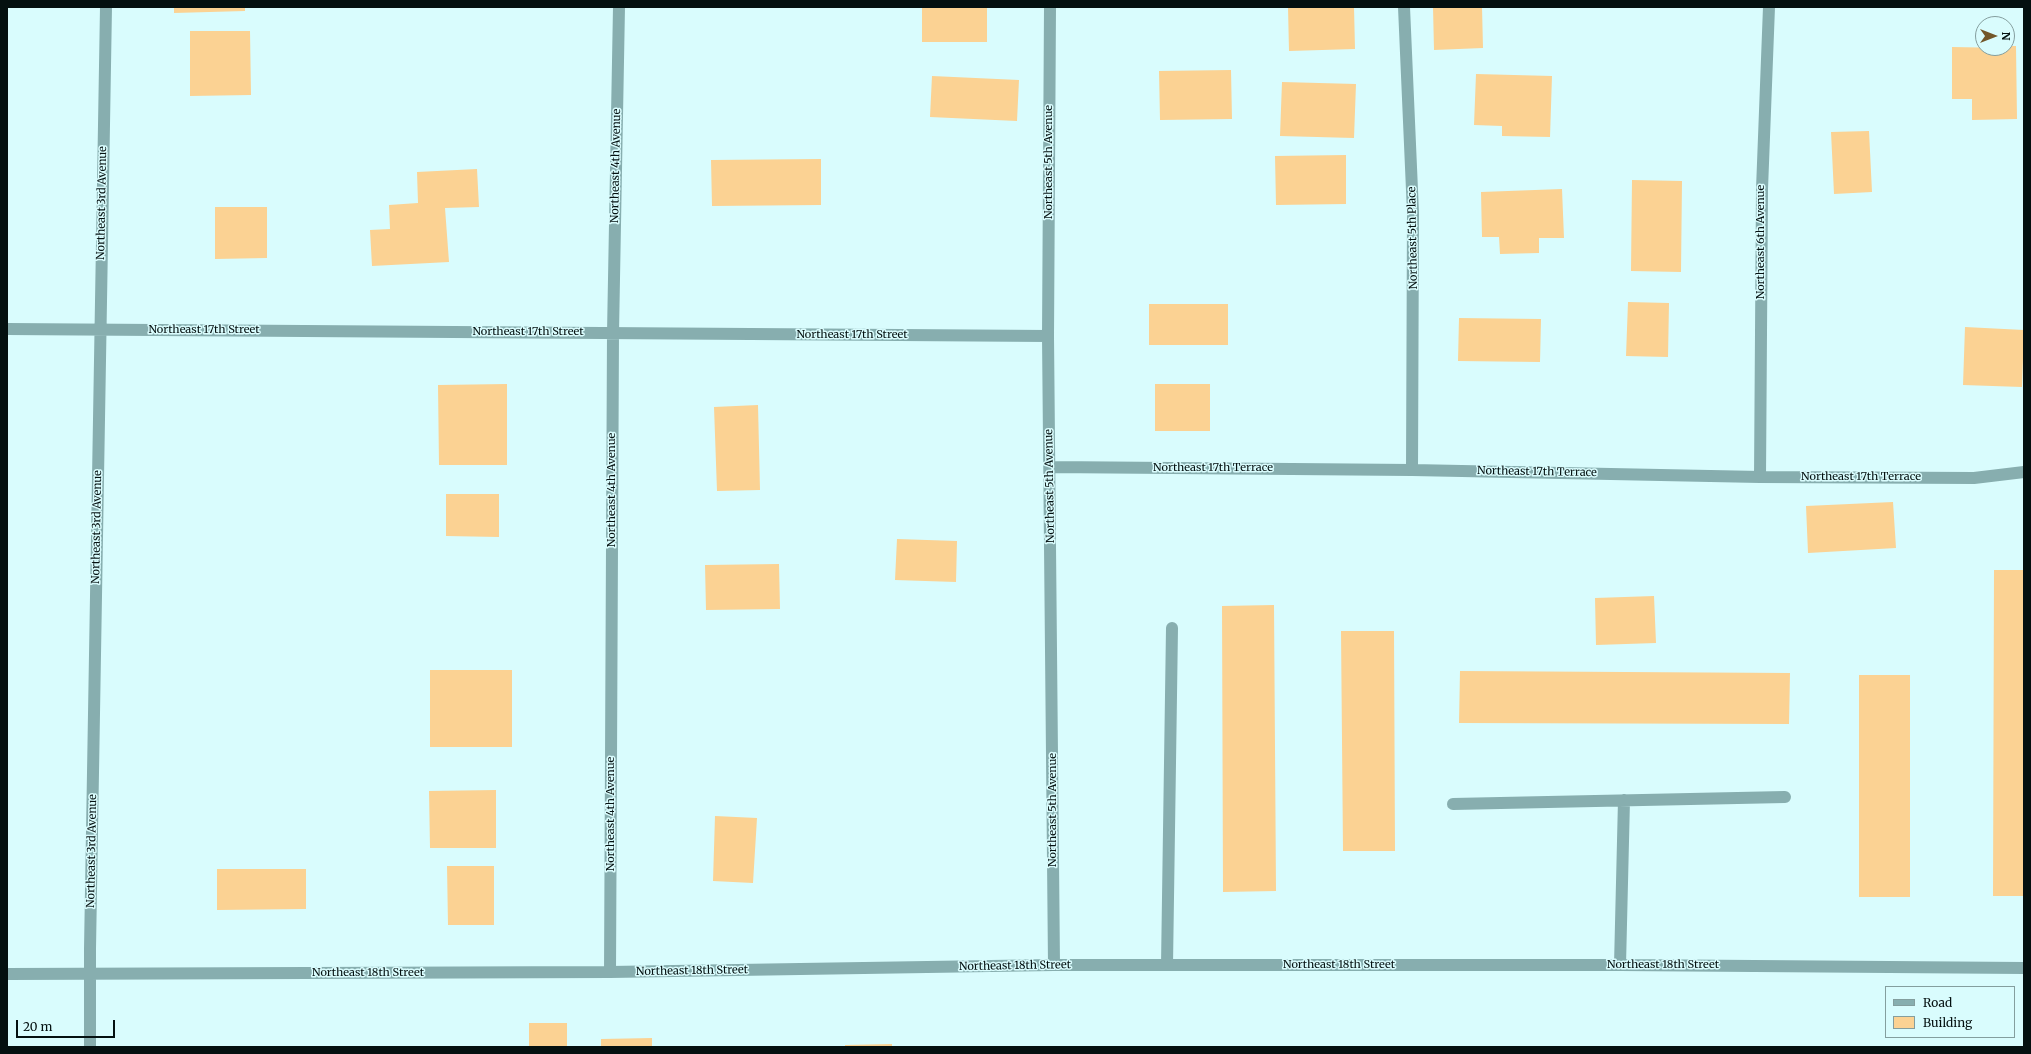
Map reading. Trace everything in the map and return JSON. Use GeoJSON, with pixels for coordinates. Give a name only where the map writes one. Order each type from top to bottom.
{"type":"FeatureCollection","features":[{"type":"Feature","properties":{"kind":"street","name":"Northeast 3rd Avenue"},"geometry":{"type":"LineString","coordinates":[[90,1047],[106,7]]}},
{"type":"Feature","properties":{"kind":"street","name":"Northeast 4th Avenue"},"geometry":{"type":"LineString","coordinates":[[610,972],[613,333],[619,7]]}},
{"type":"Feature","properties":{"kind":"street","name":"Northeast 5th Avenue"},"geometry":{"type":"LineString","coordinates":[[1050,7],[1048,336],[1054,965]]}},
{"type":"Feature","properties":{"kind":"street","name":"Northeast 5th Place"},"geometry":{"type":"LineString","coordinates":[[1404,7],[1413,213],[1412,470]]}},
{"type":"Feature","properties":{"kind":"street","name":"Northeast 6th Avenue"},"geometry":{"type":"LineString","coordinates":[[1760,477],[1762,189],[1769,7]]}},
{"type":"Feature","properties":{"kind":"street","name":"Northeast 17th Street"},"geometry":{"type":"LineString","coordinates":[[7,329],[1048,336]]}},
{"type":"Feature","properties":{"kind":"street","name":"Northeast 17th Terrace"},"geometry":{"type":"LineString","coordinates":[[1050,467],[1412,470],[1760,477],[1974,478],[2024,472]]}},
{"type":"Feature","properties":{"kind":"street"},"geometry":{"type":"LineString","coordinates":[[1167,965],[1172,628]]}},
{"type":"Feature","properties":{"kind":"street"},"geometry":{"type":"LineString","coordinates":[[1453,804],[1785,797]]}},
{"type":"Feature","properties":{"kind":"street"},"geometry":{"type":"LineString","coordinates":[[1620,965],[1624,800]]}},
{"type":"Feature","properties":{"kind":"street","name":"Northeast 18th Street"},"geometry":{"type":"LineString","coordinates":[[7,974],[610,972],[1054,965],[1620,965],[2024,968]]}},
{"type":"Feature","properties":{"kind":"building"},"geometry":{"type":"Polygon","coordinates":[[[174,7],[245,7],[245,11],[174,13],[174,7]]]}},
{"type":"Feature","properties":{"kind":"building"},"geometry":{"type":"Polygon","coordinates":[[[922,7],[987,7],[987,42],[922,42],[922,7]]]}},
{"type":"Feature","properties":{"kind":"building"},"geometry":{"type":"Polygon","coordinates":[[[1288,7],[1354,7],[1355,49],[1289,51],[1288,7]]]}},
{"type":"Feature","properties":{"kind":"building"},"geometry":{"type":"Polygon","coordinates":[[[1433,7],[1482,7],[1483,48],[1434,50],[1433,7]]]}},
{"type":"Feature","properties":{"kind":"building"},"geometry":{"type":"Polygon","coordinates":[[[190,31],[250,31],[251,95],[190,96],[190,31]]]}},
{"type":"Feature","properties":{"kind":"building"},"geometry":{"type":"Polygon","coordinates":[[[2016,46],[2017,119],[1972,120],[1972,99],[1952,99],[1952,47],[1975,47],[1975,56],[2015,56],[2016,46]]]}},
{"type":"Feature","properties":{"kind":"building"},"geometry":{"type":"Polygon","coordinates":[[[1231,70],[1232,119],[1160,120],[1159,71],[1231,70]]]}},
{"type":"Feature","properties":{"kind":"building"},"geometry":{"type":"Polygon","coordinates":[[[1476,74],[1552,76],[1550,137],[1502,136],[1502,126],[1474,125],[1476,74]]]}},
{"type":"Feature","properties":{"kind":"building"},"geometry":{"type":"Polygon","coordinates":[[[932,76],[1019,80],[1017,121],[930,117],[932,76]]]}},
{"type":"Feature","properties":{"kind":"building"},"geometry":{"type":"Polygon","coordinates":[[[1282,82],[1356,84],[1354,138],[1280,136],[1282,82]]]}},
{"type":"Feature","properties":{"kind":"building"},"geometry":{"type":"Polygon","coordinates":[[[1869,131],[1872,192],[1834,194],[1831,132],[1869,131]]]}},
{"type":"Feature","properties":{"kind":"building"},"geometry":{"type":"Polygon","coordinates":[[[1346,155],[1346,204],[1276,205],[1275,156],[1346,155]]]}},
{"type":"Feature","properties":{"kind":"building"},"geometry":{"type":"Polygon","coordinates":[[[821,159],[821,205],[712,206],[711,160],[821,159]]]}},
{"type":"Feature","properties":{"kind":"building"},"geometry":{"type":"Polygon","coordinates":[[[477,169],[479,207],[445,208],[449,262],[372,266],[370,230],[390,229],[389,205],[418,203],[417,172],[477,169]]]}},
{"type":"Feature","properties":{"kind":"building"},"geometry":{"type":"Polygon","coordinates":[[[1632,180],[1682,181],[1681,272],[1631,271],[1632,180]]]}},
{"type":"Feature","properties":{"kind":"building"},"geometry":{"type":"Polygon","coordinates":[[[1562,189],[1564,238],[1539,238],[1539,253],[1500,254],[1499,237],[1482,237],[1481,192],[1562,189]]]}},
{"type":"Feature","properties":{"kind":"building"},"geometry":{"type":"Polygon","coordinates":[[[215,207],[267,207],[267,258],[215,259],[215,207]]]}},
{"type":"Feature","properties":{"kind":"building"},"geometry":{"type":"Polygon","coordinates":[[[1628,302],[1669,303],[1668,357],[1626,356],[1628,302]]]}},
{"type":"Feature","properties":{"kind":"building"},"geometry":{"type":"Polygon","coordinates":[[[1149,304],[1228,304],[1228,345],[1149,345],[1149,304]]]}},
{"type":"Feature","properties":{"kind":"building"},"geometry":{"type":"Polygon","coordinates":[[[1459,318],[1541,319],[1540,362],[1458,361],[1459,318]]]}},
{"type":"Feature","properties":{"kind":"building"},"geometry":{"type":"Polygon","coordinates":[[[1965,327],[2024,330],[2022,387],[1963,385],[1965,327]]]}},
{"type":"Feature","properties":{"kind":"building"},"geometry":{"type":"Polygon","coordinates":[[[507,384],[507,465],[439,465],[438,385],[507,384]]]}},
{"type":"Feature","properties":{"kind":"building"},"geometry":{"type":"Polygon","coordinates":[[[1155,384],[1210,384],[1210,431],[1155,431],[1155,384]]]}},
{"type":"Feature","properties":{"kind":"building"},"geometry":{"type":"Polygon","coordinates":[[[758,405],[760,490],[717,491],[714,407],[758,405]]]}},
{"type":"Feature","properties":{"kind":"building"},"geometry":{"type":"Polygon","coordinates":[[[446,494],[499,494],[499,537],[446,536],[446,494]]]}},
{"type":"Feature","properties":{"kind":"building"},"geometry":{"type":"Polygon","coordinates":[[[1893,502],[1896,548],[1808,553],[1806,506],[1893,502]]]}},
{"type":"Feature","properties":{"kind":"building"},"geometry":{"type":"Polygon","coordinates":[[[897,539],[957,541],[956,582],[895,580],[897,539]]]}},
{"type":"Feature","properties":{"kind":"building"},"geometry":{"type":"Polygon","coordinates":[[[779,564],[780,609],[706,610],[705,565],[779,564]]]}},
{"type":"Feature","properties":{"kind":"building"},"geometry":{"type":"Polygon","coordinates":[[[1994,570],[2024,570],[2024,896],[1993,896],[1994,570]]]}},
{"type":"Feature","properties":{"kind":"building"},"geometry":{"type":"Polygon","coordinates":[[[1654,596],[1656,643],[1596,645],[1595,598],[1654,596]]]}},
{"type":"Feature","properties":{"kind":"building"},"geometry":{"type":"Polygon","coordinates":[[[1274,605],[1276,891],[1223,892],[1222,606],[1274,605]]]}},
{"type":"Feature","properties":{"kind":"building"},"geometry":{"type":"Polygon","coordinates":[[[1341,631],[1394,631],[1395,851],[1343,851],[1341,631]]]}},
{"type":"Feature","properties":{"kind":"building"},"geometry":{"type":"Polygon","coordinates":[[[430,670],[512,670],[512,747],[430,747],[430,670]]]}},
{"type":"Feature","properties":{"kind":"building"},"geometry":{"type":"Polygon","coordinates":[[[1460,671],[1790,673],[1789,724],[1459,723],[1460,671]]]}},
{"type":"Feature","properties":{"kind":"building"},"geometry":{"type":"Polygon","coordinates":[[[1859,675],[1910,675],[1910,897],[1859,897],[1859,675]]]}},
{"type":"Feature","properties":{"kind":"building"},"geometry":{"type":"Polygon","coordinates":[[[496,790],[496,848],[430,848],[429,791],[496,790]]]}},
{"type":"Feature","properties":{"kind":"building"},"geometry":{"type":"Polygon","coordinates":[[[715,816],[757,818],[753,883],[713,881],[715,816]]]}},
{"type":"Feature","properties":{"kind":"building"},"geometry":{"type":"Polygon","coordinates":[[[447,866],[494,866],[494,925],[448,925],[447,866]]]}},
{"type":"Feature","properties":{"kind":"building"},"geometry":{"type":"Polygon","coordinates":[[[217,869],[306,869],[306,909],[217,910],[217,869]]]}},
{"type":"Feature","properties":{"kind":"building"},"geometry":{"type":"Polygon","coordinates":[[[529,1023],[567,1023],[567,1047],[529,1047],[529,1023]]]}},
{"type":"Feature","properties":{"kind":"building"},"geometry":{"type":"Polygon","coordinates":[[[652,1038],[652,1047],[601,1047],[601,1039],[652,1038]]]}},
{"type":"Feature","properties":{"kind":"building"},"geometry":{"type":"Polygon","coordinates":[[[892,1044],[892,1047],[845,1047],[845,1045],[892,1044]]]}}]}
